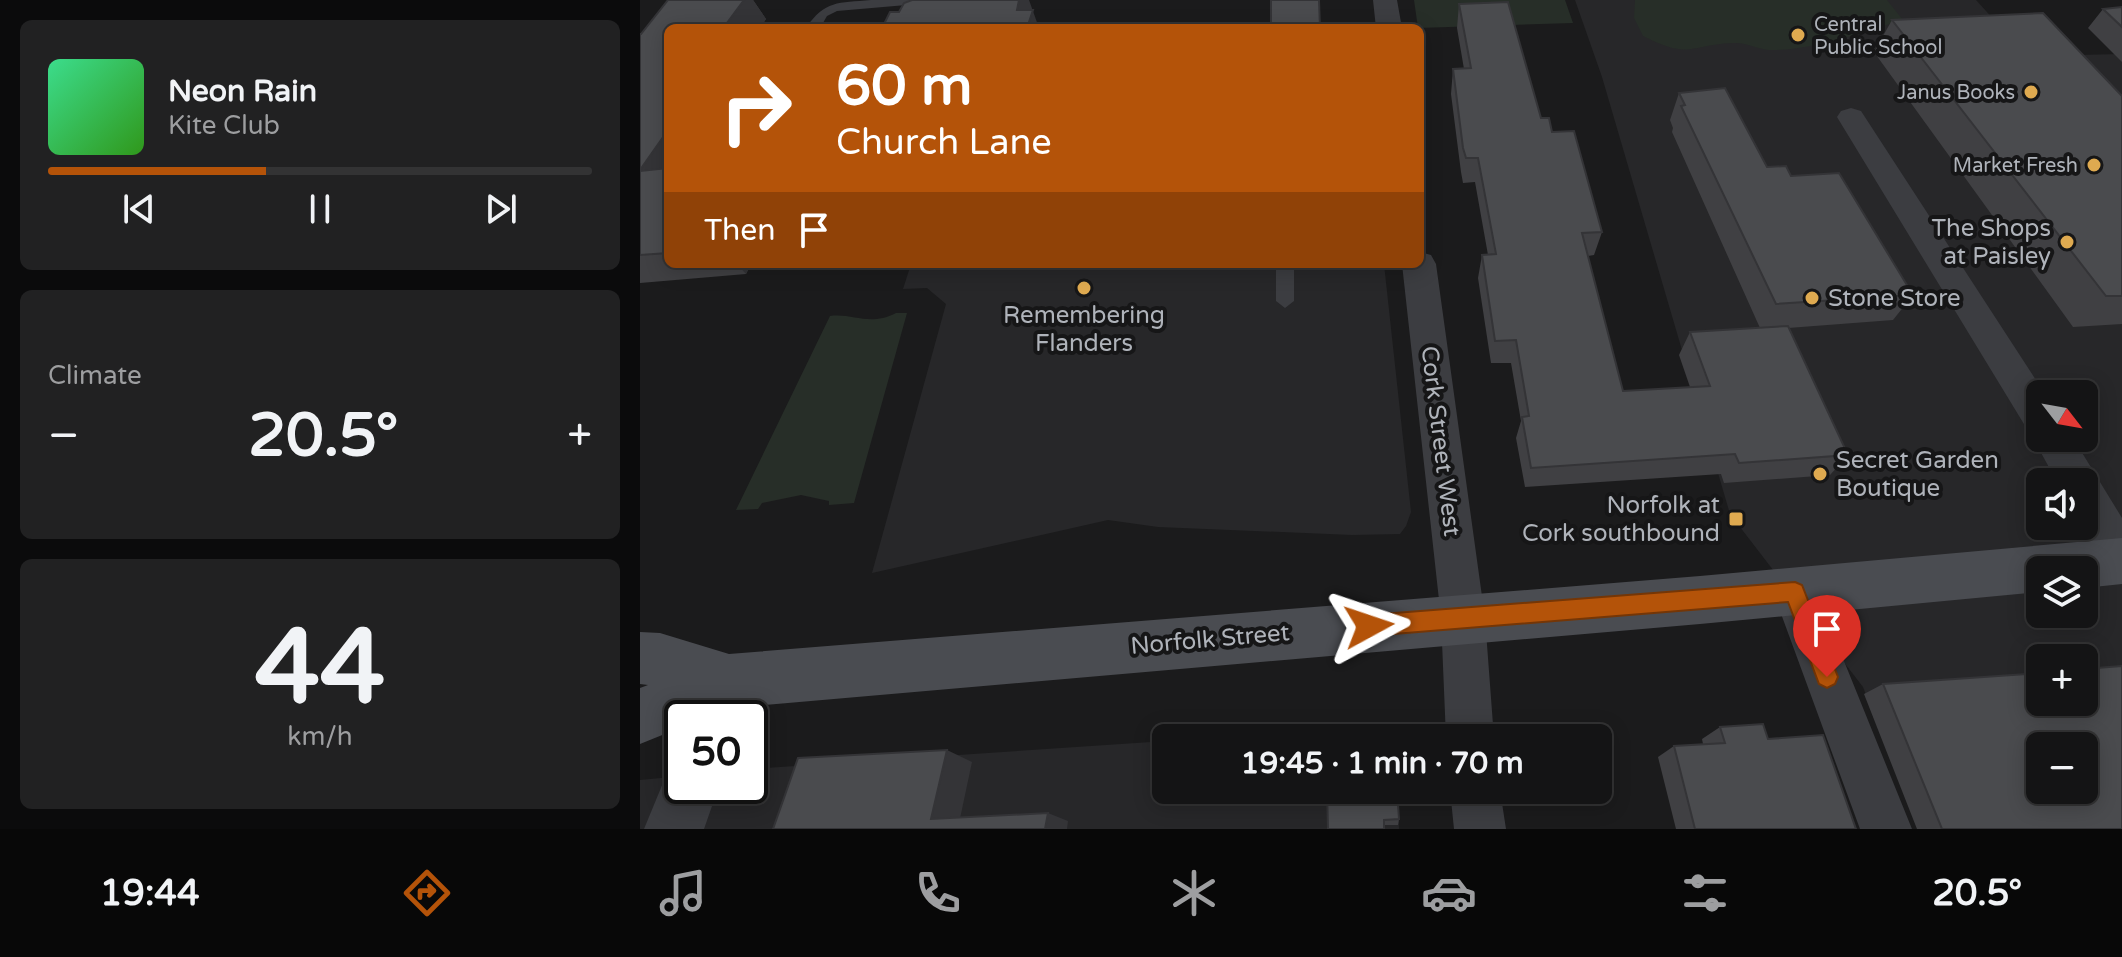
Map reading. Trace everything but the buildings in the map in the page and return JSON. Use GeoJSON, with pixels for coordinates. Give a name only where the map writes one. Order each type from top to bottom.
{"type":"FeatureCollection","features":[{"type":"Feature","properties":{"kind":"main road","name":"Norfolk Street"},"geometry":{"type":"LineString","coordinates":[[640,658],[660,660],[722,700],[1463,618],[1795,592],[2122,559]]}},
{"type":"Feature","properties":{"kind":"main road","name":"Norfolk Street"},"geometry":{"type":"LineString","coordinates":[[640,716],[664,711]]}},
{"type":"Feature","properties":{"kind":"street"},"geometry":{"type":"LineString","coordinates":[[1385,0],[1388,24]]}},
{"type":"Feature","properties":{"kind":"street"},"geometry":{"type":"LineString","coordinates":[[1851,117],[2026,396]]}},
{"type":"Feature","properties":{"kind":"street","name":"Cork Street West"},"geometry":{"type":"LineString","coordinates":[[1419,268],[1463,618],[1469,724]]}},
{"type":"Feature","properties":{"kind":"street"},"geometry":{"type":"LineString","coordinates":[[2098,517],[2122,559]]}},
{"type":"Feature","properties":{"kind":"street"},"geometry":{"type":"LineString","coordinates":[[1795,592],[1886,829]]}},
{"type":"Feature","properties":{"kind":"street"},"geometry":{"type":"LineString","coordinates":[[674,829],[683,804]]}},
{"type":"Feature","properties":{"kind":"street"},"geometry":{"type":"LineString","coordinates":[[1477,804],[1480,829]]}},
{"type":"Feature","properties":{"kind":"lane"},"geometry":{"type":"LineString","coordinates":[[894,20],[898,13],[916,0]]}},
{"type":"Feature","properties":{"kind":"lane"},"geometry":{"type":"LineString","coordinates":[[815,24],[822,13],[834,7],[916,0]]}},
{"type":"Feature","properties":{"kind":"lane"},"geometry":{"type":"LineString","coordinates":[[1285,268],[1285,301]]}},
{"type":"Feature","properties":{"kind":"shaded area"},"geometry":{"type":"Polygon","coordinates":[[[1414,0],[1565,0],[1573,23],[1424,28],[1424,24],[1417,24],[1414,0]]]}},
{"type":"Feature","properties":{"kind":"shaded area"},"geometry":{"type":"Polygon","coordinates":[[[1575,0],[1976,0],[2027,56],[2122,54],[2122,829],[1918,829],[1863,687],[1730,514],[1602,77],[1575,0]]]}},
{"type":"Feature","properties":{"kind":"shaded area"},"geometry":{"type":"Polygon","coordinates":[[[1635,0],[1887,0],[1903,20],[1803,47],[1769,50],[1733,43],[1681,49],[1643,36],[1634,18],[1635,0]]]}},
{"type":"Feature","properties":{"kind":"shaded area"},"geometry":{"type":"Polygon","coordinates":[[[910,268],[1384,268],[1411,512],[1406,526],[1400,534],[1352,535],[1158,527],[1108,520],[872,573],[946,304],[927,288],[903,289],[910,268]]]}},
{"type":"Feature","properties":{"kind":"shaded area"},"geometry":{"type":"Polygon","coordinates":[[[907,313],[854,503],[829,505],[829,501],[801,495],[762,503],[758,509],[736,510],[830,316],[878,319],[907,313]]]}},
{"type":"Feature","properties":{"kind":"shaded area"},"geometry":{"type":"Polygon","coordinates":[[[1152,742],[1152,804],[1398,804],[1399,829],[640,829],[640,780],[664,778],[664,804],[768,804],[768,768],[1152,742]]]}},
{"type":"Feature","properties":{"kind":"place","name":"Central Public School"},"geometry":{"type":"Point","coordinates":[1798,35]}},
{"type":"Feature","properties":{"kind":"place","name":"Janus Books"},"geometry":{"type":"Point","coordinates":[2031,92]}},
{"type":"Feature","properties":{"kind":"place","name":"Market Fresh"},"geometry":{"type":"Point","coordinates":[2094,165]}},
{"type":"Feature","properties":{"kind":"place","name":"The Shops at Paisley"},"geometry":{"type":"Point","coordinates":[2067,242]}},
{"type":"Feature","properties":{"kind":"place","name":"Remembering Flanders"},"geometry":{"type":"Point","coordinates":[1084,288]}},
{"type":"Feature","properties":{"kind":"place","name":"Stone Store"},"geometry":{"type":"Point","coordinates":[1812,298]}},
{"type":"Feature","properties":{"kind":"place","name":"Secret Garden Boutique"},"geometry":{"type":"Point","coordinates":[1820,474]}},
{"type":"Feature","properties":{"kind":"place","name":"Norfolk at Cork southbound"},"geometry":{"type":"Point","coordinates":[1736,519]}},
{"type":"Feature","properties":{"kind":"route"},"geometry":{"type":"LineString","coordinates":[[1369,626],[1795,592],[1827,677]]}}]}
